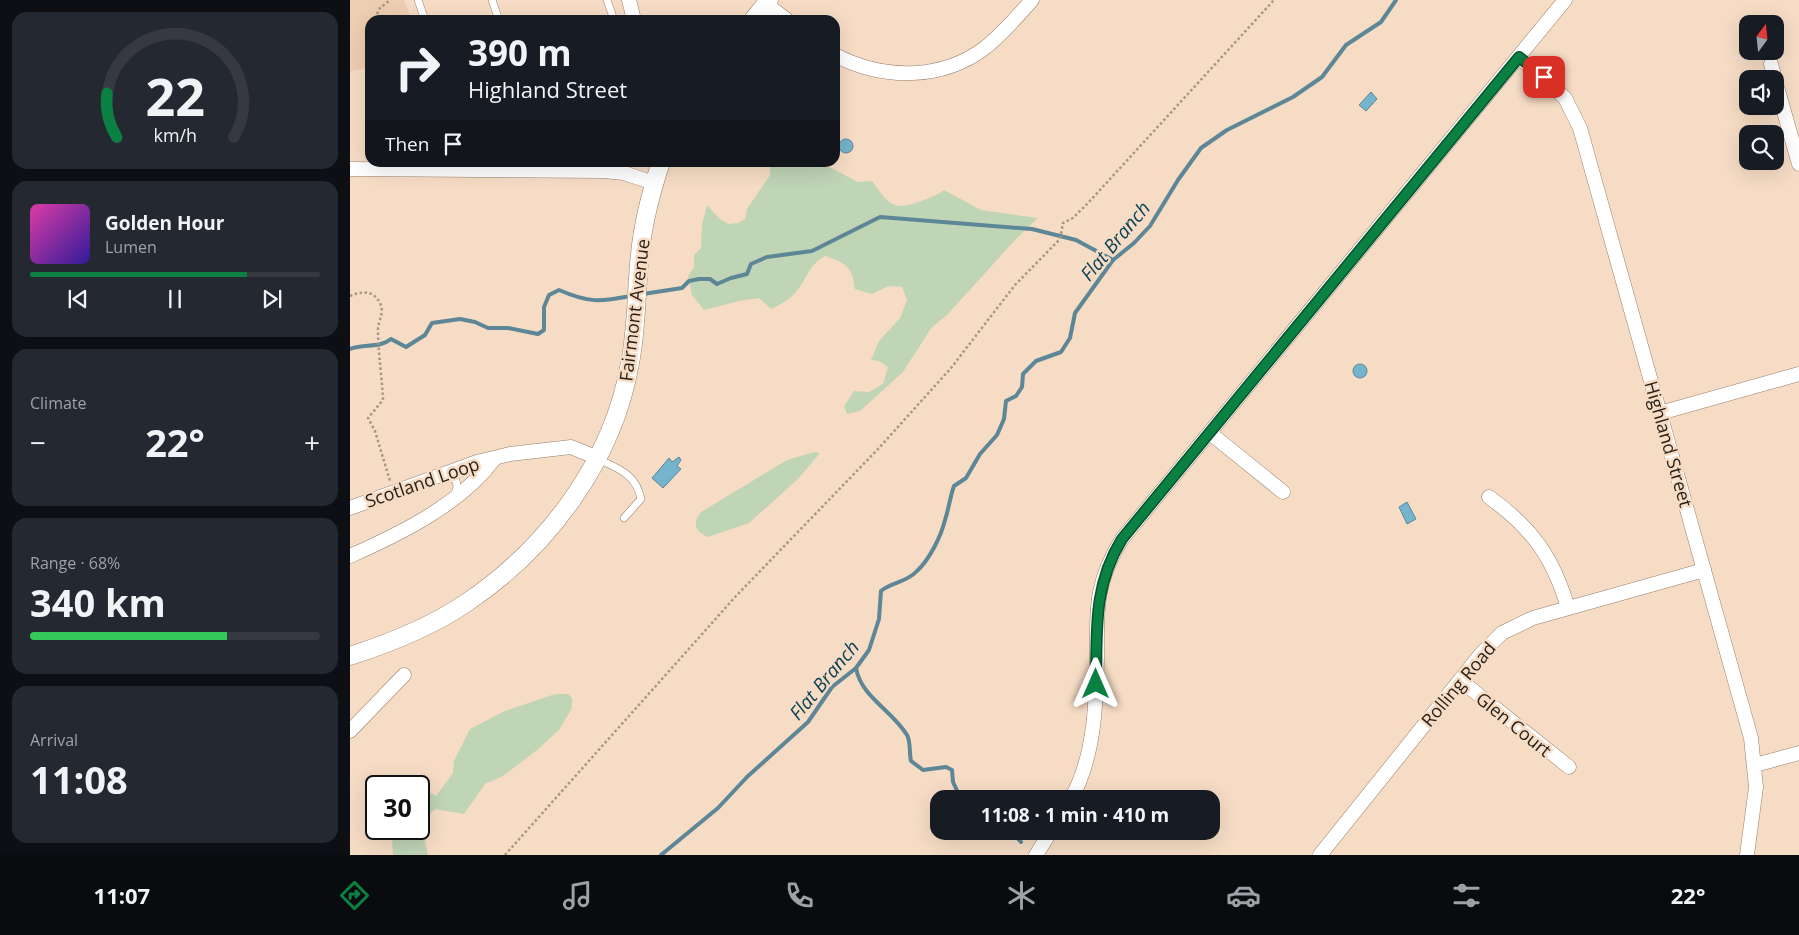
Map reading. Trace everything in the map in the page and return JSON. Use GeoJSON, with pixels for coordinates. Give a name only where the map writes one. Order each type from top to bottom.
{"type":"FeatureCollection","features":[{"type":"Feature","properties":{"kind":"street"},"geometry":{"type":"LineString","coordinates":[[629,0],[633,15]]}},
{"type":"Feature","properties":{"kind":"street"},"geometry":{"type":"LineString","coordinates":[[840,57],[868,70],[903,74],[919,74],[949,66],[986,47],[1032,0]]}},
{"type":"Feature","properties":{"kind":"street"},"geometry":{"type":"LineString","coordinates":[[1075,790],[1086,765],[1090,744],[1096,684],[1097,612],[1106,570],[1122,539],[1565,0]]}},
{"type":"Feature","properties":{"kind":"street"},"geometry":{"type":"LineString","coordinates":[[757,15],[768,2],[782,15]]}},
{"type":"Feature","properties":{"kind":"street","name":"Highland Street"},"geometry":{"type":"LineString","coordinates":[[1519,57],[1556,88],[1574,112],[1751,738],[1755,765],[1756,802],[1748,855]]}},
{"type":"Feature","properties":{"kind":"street"},"geometry":{"type":"LineString","coordinates":[[1771,64],[1773,70]]}},
{"type":"Feature","properties":{"kind":"street"},"geometry":{"type":"LineString","coordinates":[[1784,111],[1799,164]]}},
{"type":"Feature","properties":{"kind":"street","name":"Fairmont Avenue"},"geometry":{"type":"LineString","coordinates":[[350,656],[387,644],[421,628],[465,604],[494,583],[518,562],[560,516],[598,458],[622,399],[631,360],[640,254],[654,183],[659,167]]}},
{"type":"Feature","properties":{"kind":"street"},"geometry":{"type":"LineString","coordinates":[[350,169],[603,171],[624,174],[654,183]]}},
{"type":"Feature","properties":{"kind":"street"},"geometry":{"type":"LineString","coordinates":[[1660,413],[1799,374]]}},
{"type":"Feature","properties":{"kind":"street"},"geometry":{"type":"LineString","coordinates":[[1210,433],[1283,492]]}},
{"type":"Feature","properties":{"kind":"street","name":"Scotland Loop"},"geometry":{"type":"LineString","coordinates":[[350,508],[441,475],[495,458],[571,447],[598,458]]}},
{"type":"Feature","properties":{"kind":"street","name":"Scotland Loop"},"geometry":{"type":"LineString","coordinates":[[350,556],[417,523],[484,474],[495,458]]}},
{"type":"Feature","properties":{"kind":"street"},"geometry":{"type":"LineString","coordinates":[[1489,497],[1511,513],[1539,542],[1555,570],[1568,608]]}},
{"type":"Feature","properties":{"kind":"street","name":"Rolling Road"},"geometry":{"type":"LineString","coordinates":[[1320,855],[1491,642],[1532,618],[1704,570]]}},
{"type":"Feature","properties":{"kind":"street"},"geometry":{"type":"LineString","coordinates":[[350,731],[404,675]]}},
{"type":"Feature","properties":{"kind":"street","name":"Glen Court"},"geometry":{"type":"LineString","coordinates":[[1460,680],[1569,768]]}},
{"type":"Feature","properties":{"kind":"street"},"geometry":{"type":"LineString","coordinates":[[1755,765],[1799,753]]}},
{"type":"Feature","properties":{"kind":"street"},"geometry":{"type":"LineString","coordinates":[[1036,855],[1045,840]]}},
{"type":"Feature","properties":{"kind":"lane"},"geometry":{"type":"LineString","coordinates":[[418,0],[423,15]]}},
{"type":"Feature","properties":{"kind":"lane"},"geometry":{"type":"LineString","coordinates":[[492,0],[497,15]]}},
{"type":"Feature","properties":{"kind":"lane"},"geometry":{"type":"LineString","coordinates":[[607,0],[612,15]]}},
{"type":"Feature","properties":{"kind":"lane"},"geometry":{"type":"LineString","coordinates":[[598,458],[626,472],[638,484],[641,499],[624,518]]}},
{"type":"Feature","properties":{"kind":"lane"},"geometry":{"type":"LineString","coordinates":[[441,475],[452,477],[457,484],[455,493],[450,500]]}},
{"type":"Feature","properties":{"kind":"path"},"geometry":{"type":"LineString","coordinates":[[377,14],[380,8],[390,0]]}},
{"type":"Feature","properties":{"kind":"path"},"geometry":{"type":"LineString","coordinates":[[505,855],[736,596],[879,448],[944,375],[1015,285],[1060,239],[1063,223],[1073,218],[1088,203],[1274,0]]}},
{"type":"Feature","properties":{"kind":"path"},"geometry":{"type":"LineString","coordinates":[[350,296],[363,292],[376,297],[382,310],[378,334],[382,400],[368,418],[375,431],[394,492]]}},
{"type":"Feature","properties":{"kind":"shaded area"},"geometry":{"type":"Polygon","coordinates":[[[350,0],[404,0],[410,15],[365,15],[365,68],[350,72],[350,0]]]}},
{"type":"Feature","properties":{"kind":"green space"},"geometry":{"type":"Polygon","coordinates":[[[770,167],[830,167],[858,182],[872,181],[885,198],[895,205],[907,205],[930,198],[944,190],[981,210],[1038,218],[1016,239],[947,315],[932,327],[903,372],[860,411],[847,414],[844,406],[854,391],[869,392],[883,384],[888,367],[879,361],[871,360],[879,341],[900,318],[907,300],[902,287],[889,286],[872,294],[855,289],[852,275],[847,267],[839,261],[825,256],[811,268],[793,296],[771,309],[759,298],[704,310],[692,295],[688,276],[694,267],[694,255],[701,248],[702,225],[707,205],[721,220],[729,224],[738,223],[745,219],[747,209],[770,175],[770,167]]]}},
{"type":"Feature","properties":{"kind":"green space"},"geometry":{"type":"Polygon","coordinates":[[[814,452],[820,453],[798,479],[749,523],[708,537],[700,533],[696,527],[696,520],[701,512],[787,460],[814,452]]]}},
{"type":"Feature","properties":{"kind":"green space"},"geometry":{"type":"Polygon","coordinates":[[[555,694],[568,694],[572,698],[572,708],[559,730],[503,776],[485,784],[464,814],[435,809],[430,814],[430,793],[436,796],[453,773],[454,761],[470,729],[505,711],[555,694]]]}},
{"type":"Feature","properties":{"kind":"green space"},"geometry":{"type":"Polygon","coordinates":[[[392,840],[425,840],[428,855],[393,855],[392,840]]]}},
{"type":"Feature","properties":{"kind":"water"},"geometry":{"type":"Polygon","coordinates":[[[1371,92],[1377,99],[1366,111],[1359,105],[1371,92]]]}},
{"type":"Feature","properties":{"kind":"water"},"geometry":{"type":"Polygon","coordinates":[[[843,139],[849,139],[853,143],[853,149],[849,153],[843,153],[840,150],[840,142],[843,139]]]}},
{"type":"Feature","properties":{"kind":"water"},"geometry":{"type":"Polygon","coordinates":[[[1357,364],[1363,364],[1367,371],[1363,378],[1357,378],[1353,374],[1353,368],[1357,364]]]}},
{"type":"Feature","properties":{"kind":"water"},"geometry":{"type":"Polygon","coordinates":[[[679,457],[681,460],[677,466],[681,469],[663,488],[652,478],[669,458],[672,462],[679,457]]]}},
{"type":"Feature","properties":{"kind":"water"},"geometry":{"type":"Polygon","coordinates":[[[1407,502],[1416,519],[1407,524],[1399,507],[1407,502]]]}},
{"type":"Feature","properties":{"kind":"waterway","name":"Flat Branch"},"geometry":{"type":"LineString","coordinates":[[661,855],[718,808],[747,777],[808,722],[832,687],[856,668],[869,650],[879,619],[881,591],[913,575],[931,554],[943,526],[954,486],[966,478],[980,454],[997,435],[1004,419],[1006,401],[1016,396],[1022,387],[1023,374],[1036,361],[1061,352],[1070,338],[1075,313],[1113,260],[1134,243],[1150,226],[1178,180],[1201,148],[1227,130],[1293,97],[1322,77],[1346,45],[1381,22],[1396,0]]}},
{"type":"Feature","properties":{"kind":"waterway"},"geometry":{"type":"LineString","coordinates":[[643,294],[682,288],[689,281],[699,279],[710,279],[717,284],[747,274],[751,264],[767,257],[812,251],[880,217],[1032,229],[1076,240],[1113,260]]}},
{"type":"Feature","properties":{"kind":"waterway"},"geometry":{"type":"LineString","coordinates":[[350,349],[381,344],[391,339],[406,347],[425,335],[432,323],[460,319],[475,322],[488,328],[508,328],[538,334],[544,330],[544,307],[549,295],[559,290],[578,297],[594,300],[631,296]]}},
{"type":"Feature","properties":{"kind":"waterway"},"geometry":{"type":"LineString","coordinates":[[856,668],[859,678],[870,695],[901,726],[907,735],[911,761],[923,770],[946,767],[952,770],[953,782],[957,790]]}},
{"type":"Feature","properties":{"kind":"route"},"geometry":{"type":"LineString","coordinates":[[1096,684],[1097,612],[1100,591],[1106,570],[1122,539],[1519,57],[1544,77]]}}]}
